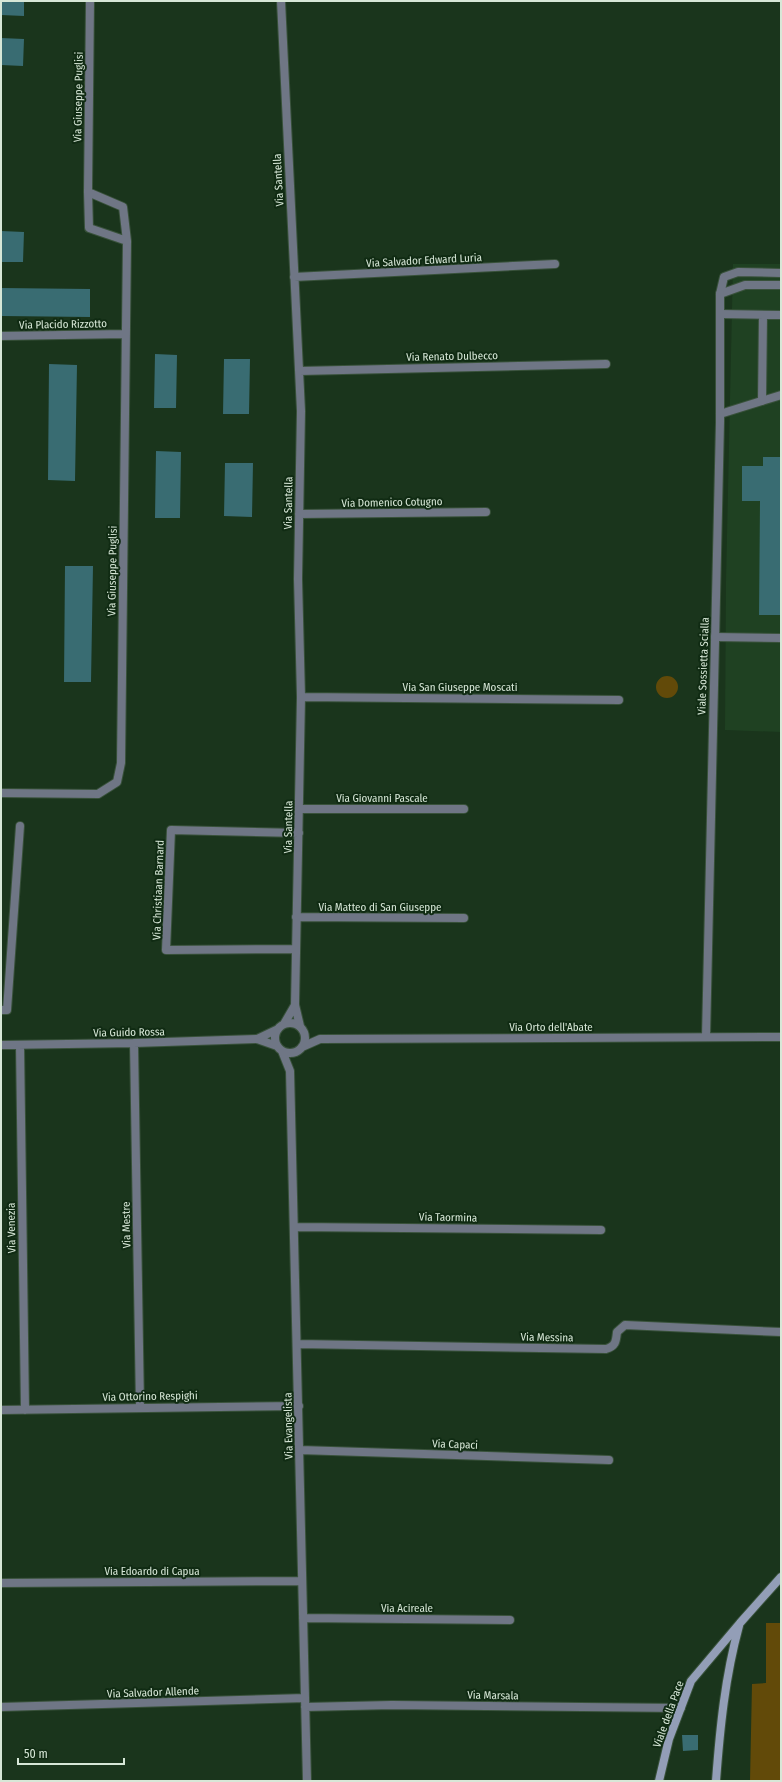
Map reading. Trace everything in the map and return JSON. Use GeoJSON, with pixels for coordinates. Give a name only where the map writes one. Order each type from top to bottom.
{"type":"FeatureCollection","features":[{"type":"Feature","properties":{"kind":"street","name":"Via Giuseppe Puglisi"},"geometry":{"type":"LineString","coordinates":[[90,1],[89,228],[127,240]]}},
{"type":"Feature","properties":{"kind":"street","name":"Via Santella"},"geometry":{"type":"LineString","coordinates":[[281,1],[301,411],[298,579],[301,697],[295,1005],[302,1028]]}},
{"type":"Feature","properties":{"kind":"street","name":"Via Giuseppe Puglisi"},"geometry":{"type":"LineString","coordinates":[[1,793],[98,794],[117,782],[121,763],[127,240],[124,207],[88,192]]}},
{"type":"Feature","properties":{"kind":"street","name":"Via Salvador Edward Luria"},"geometry":{"type":"LineString","coordinates":[[294,277],[556,264]]}},
{"type":"Feature","properties":{"kind":"street","name":"Viale Sossietta Scialla"},"geometry":{"type":"LineString","coordinates":[[706,1037],[720,414],[720,294],[724,277],[738,272],[781,273]]}},
{"type":"Feature","properties":{"kind":"street"},"geometry":{"type":"LineString","coordinates":[[720,294],[745,285],[781,285]]}},
{"type":"Feature","properties":{"kind":"street"},"geometry":{"type":"LineString","coordinates":[[720,314],[781,315]]}},
{"type":"Feature","properties":{"kind":"street"},"geometry":{"type":"LineString","coordinates":[[762,401],[763,315]]}},
{"type":"Feature","properties":{"kind":"street","name":"Via Placido Rizzotto"},"geometry":{"type":"LineString","coordinates":[[1,336],[126,334]]}},
{"type":"Feature","properties":{"kind":"street","name":"Via Renato Dulbecco"},"geometry":{"type":"LineString","coordinates":[[299,370],[606,364]]}},
{"type":"Feature","properties":{"kind":"street"},"geometry":{"type":"LineString","coordinates":[[720,414],[781,396]]}},
{"type":"Feature","properties":{"kind":"street","name":"Via Domenico Cotugno"},"geometry":{"type":"LineString","coordinates":[[299,514],[486,512]]}},
{"type":"Feature","properties":{"kind":"street"},"geometry":{"type":"LineString","coordinates":[[715,637],[781,638]]}},
{"type":"Feature","properties":{"kind":"street","name":"Via San Giuseppe Moscati"},"geometry":{"type":"LineString","coordinates":[[301,697],[619,700]]}},
{"type":"Feature","properties":{"kind":"street","name":"Via Giovanni Pascale"},"geometry":{"type":"LineString","coordinates":[[299,809],[464,809]]}},
{"type":"Feature","properties":{"kind":"street"},"geometry":{"type":"LineString","coordinates":[[1,1010],[7,1010],[20,826]]}},
{"type":"Feature","properties":{"kind":"street","name":"Via Christiaan Barnard"},"geometry":{"type":"LineString","coordinates":[[296,949],[166,950],[171,830],[299,833]]}},
{"type":"Feature","properties":{"kind":"street","name":"Via Matteo di San Giuseppe"},"geometry":{"type":"LineString","coordinates":[[296,917],[464,918]]}},
{"type":"Feature","properties":{"kind":"street","name":"Via Santella"},"geometry":{"type":"LineString","coordinates":[[281,1026],[295,1005]]}},
{"type":"Feature","properties":{"kind":"street"},"geometry":{"type":"LineString","coordinates":[[292,1023],[302,1028],[305,1039],[300,1049],[287,1053],[280,1049],[275,1039],[281,1026],[292,1023]]}},
{"type":"Feature","properties":{"kind":"street","name":"Via Guido Rossa"},"geometry":{"type":"LineString","coordinates":[[257,1039],[281,1026]]}},
{"type":"Feature","properties":{"kind":"street","name":"Via Orto dell'Abate"},"geometry":{"type":"LineString","coordinates":[[302,1028],[320,1039]]}},
{"type":"Feature","properties":{"kind":"street","name":"Via Orto dell'Abate"},"geometry":{"type":"LineString","coordinates":[[300,1049],[320,1039],[781,1037]]}},
{"type":"Feature","properties":{"kind":"street","name":"Via Guido Rossa"},"geometry":{"type":"LineString","coordinates":[[1,1045],[257,1039],[280,1049]]}},
{"type":"Feature","properties":{"kind":"street","name":"Via Mestre"},"geometry":{"type":"LineString","coordinates":[[134,1043],[140,1407]]}},
{"type":"Feature","properties":{"kind":"street","name":"Via Venezia"},"geometry":{"type":"LineString","coordinates":[[20,1045],[25,1410]]}},
{"type":"Feature","properties":{"kind":"street","name":"Via Evangelista"},"geometry":{"type":"LineString","coordinates":[[280,1049],[290,1071],[298,1344],[307,1781]]}},
{"type":"Feature","properties":{"kind":"street","name":"Via Evangelista"},"geometry":{"type":"LineString","coordinates":[[290,1071],[300,1049]]}},
{"type":"Feature","properties":{"kind":"street","name":"Via Taormina"},"geometry":{"type":"LineString","coordinates":[[295,1227],[601,1230]]}},
{"type":"Feature","properties":{"kind":"street","name":"Via Messina"},"geometry":{"type":"LineString","coordinates":[[298,1344],[606,1349],[612,1347],[616,1343],[617,1332],[625,1325],[781,1332]]}},
{"type":"Feature","properties":{"kind":"street","name":"Via Ottorino Respighi"},"geometry":{"type":"LineString","coordinates":[[1,1410],[299,1406]]}},
{"type":"Feature","properties":{"kind":"street","name":"Via Capaci"},"geometry":{"type":"LineString","coordinates":[[300,1450],[609,1460]]}},
{"type":"Feature","properties":{"kind":"street","name":"Viale della Pace"},"geometry":{"type":"LineString","coordinates":[[659,1781],[669,1739],[691,1681],[781,1577]]}},
{"type":"Feature","properties":{"kind":"street","name":"Via Edoardo di Capua"},"geometry":{"type":"LineString","coordinates":[[1,1583],[302,1581]]}},
{"type":"Feature","properties":{"kind":"street","name":"Via Acireale"},"geometry":{"type":"LineString","coordinates":[[303,1618],[510,1620]]}},
{"type":"Feature","properties":{"kind":"street","name":"Viale della Pace"},"geometry":{"type":"LineString","coordinates":[[716,1781],[721,1716],[730,1657],[740,1623]]}},
{"type":"Feature","properties":{"kind":"street","name":"Via Salvador Allende"},"geometry":{"type":"LineString","coordinates":[[1,1707],[305,1698]]}},
{"type":"Feature","properties":{"kind":"street","name":"Via Marsala"},"geometry":{"type":"LineString","coordinates":[[305,1707],[400,1705],[681,1708]]}},
{"type":"Feature","properties":{"kind":"shaded area"},"geometry":{"type":"Polygon","coordinates":[[[733,264],[781,264],[781,732],[725,730],[726,582],[733,264]]]}},
{"type":"Feature","properties":{"kind":"shaded area"},"geometry":{"type":"Polygon","coordinates":[[[667,676],[675,679],[678,687],[675,695],[667,698],[659,695],[656,687],[659,679],[667,676]]]}},
{"type":"Feature","properties":{"kind":"shaded area"},"geometry":{"type":"Polygon","coordinates":[[[766,1623],[781,1623],[781,1781],[750,1781],[752,1684],[766,1683],[766,1623]]]}},
{"type":"Feature","properties":{"kind":"building"},"geometry":{"type":"Polygon","coordinates":[[[1,1],[24,1],[24,16],[1,15],[1,1]]]}},
{"type":"Feature","properties":{"kind":"building"},"geometry":{"type":"Polygon","coordinates":[[[1,38],[24,39],[23,66],[1,65],[1,38]]]}},
{"type":"Feature","properties":{"kind":"building"},"geometry":{"type":"Polygon","coordinates":[[[1,231],[24,232],[23,262],[1,262],[1,231]]]}},
{"type":"Feature","properties":{"kind":"building"},"geometry":{"type":"Polygon","coordinates":[[[1,288],[90,289],[90,317],[1,316],[1,288]]]}},
{"type":"Feature","properties":{"kind":"building"},"geometry":{"type":"Polygon","coordinates":[[[155,354],[177,355],[176,408],[154,408],[155,354]]]}},
{"type":"Feature","properties":{"kind":"building"},"geometry":{"type":"Polygon","coordinates":[[[224,359],[250,359],[249,414],[223,414],[224,359]]]}},
{"type":"Feature","properties":{"kind":"building"},"geometry":{"type":"Polygon","coordinates":[[[49,364],[77,365],[75,481],[48,480],[49,364]]]}},
{"type":"Feature","properties":{"kind":"building"},"geometry":{"type":"Polygon","coordinates":[[[156,451],[181,452],[180,518],[155,518],[156,451]]]}},
{"type":"Feature","properties":{"kind":"building"},"geometry":{"type":"Polygon","coordinates":[[[763,457],[781,457],[781,615],[759,615],[760,501],[742,501],[742,466],[763,466],[763,457]]]}},
{"type":"Feature","properties":{"kind":"building"},"geometry":{"type":"Polygon","coordinates":[[[225,463],[253,463],[252,517],[224,516],[225,463]]]}},
{"type":"Feature","properties":{"kind":"building"},"geometry":{"type":"Polygon","coordinates":[[[65,566],[93,566],[91,682],[64,682],[65,566]]]}},
{"type":"Feature","properties":{"kind":"building"},"geometry":{"type":"Polygon","coordinates":[[[682,1735],[698,1735],[698,1750],[683,1751],[682,1735]]]}}]}
